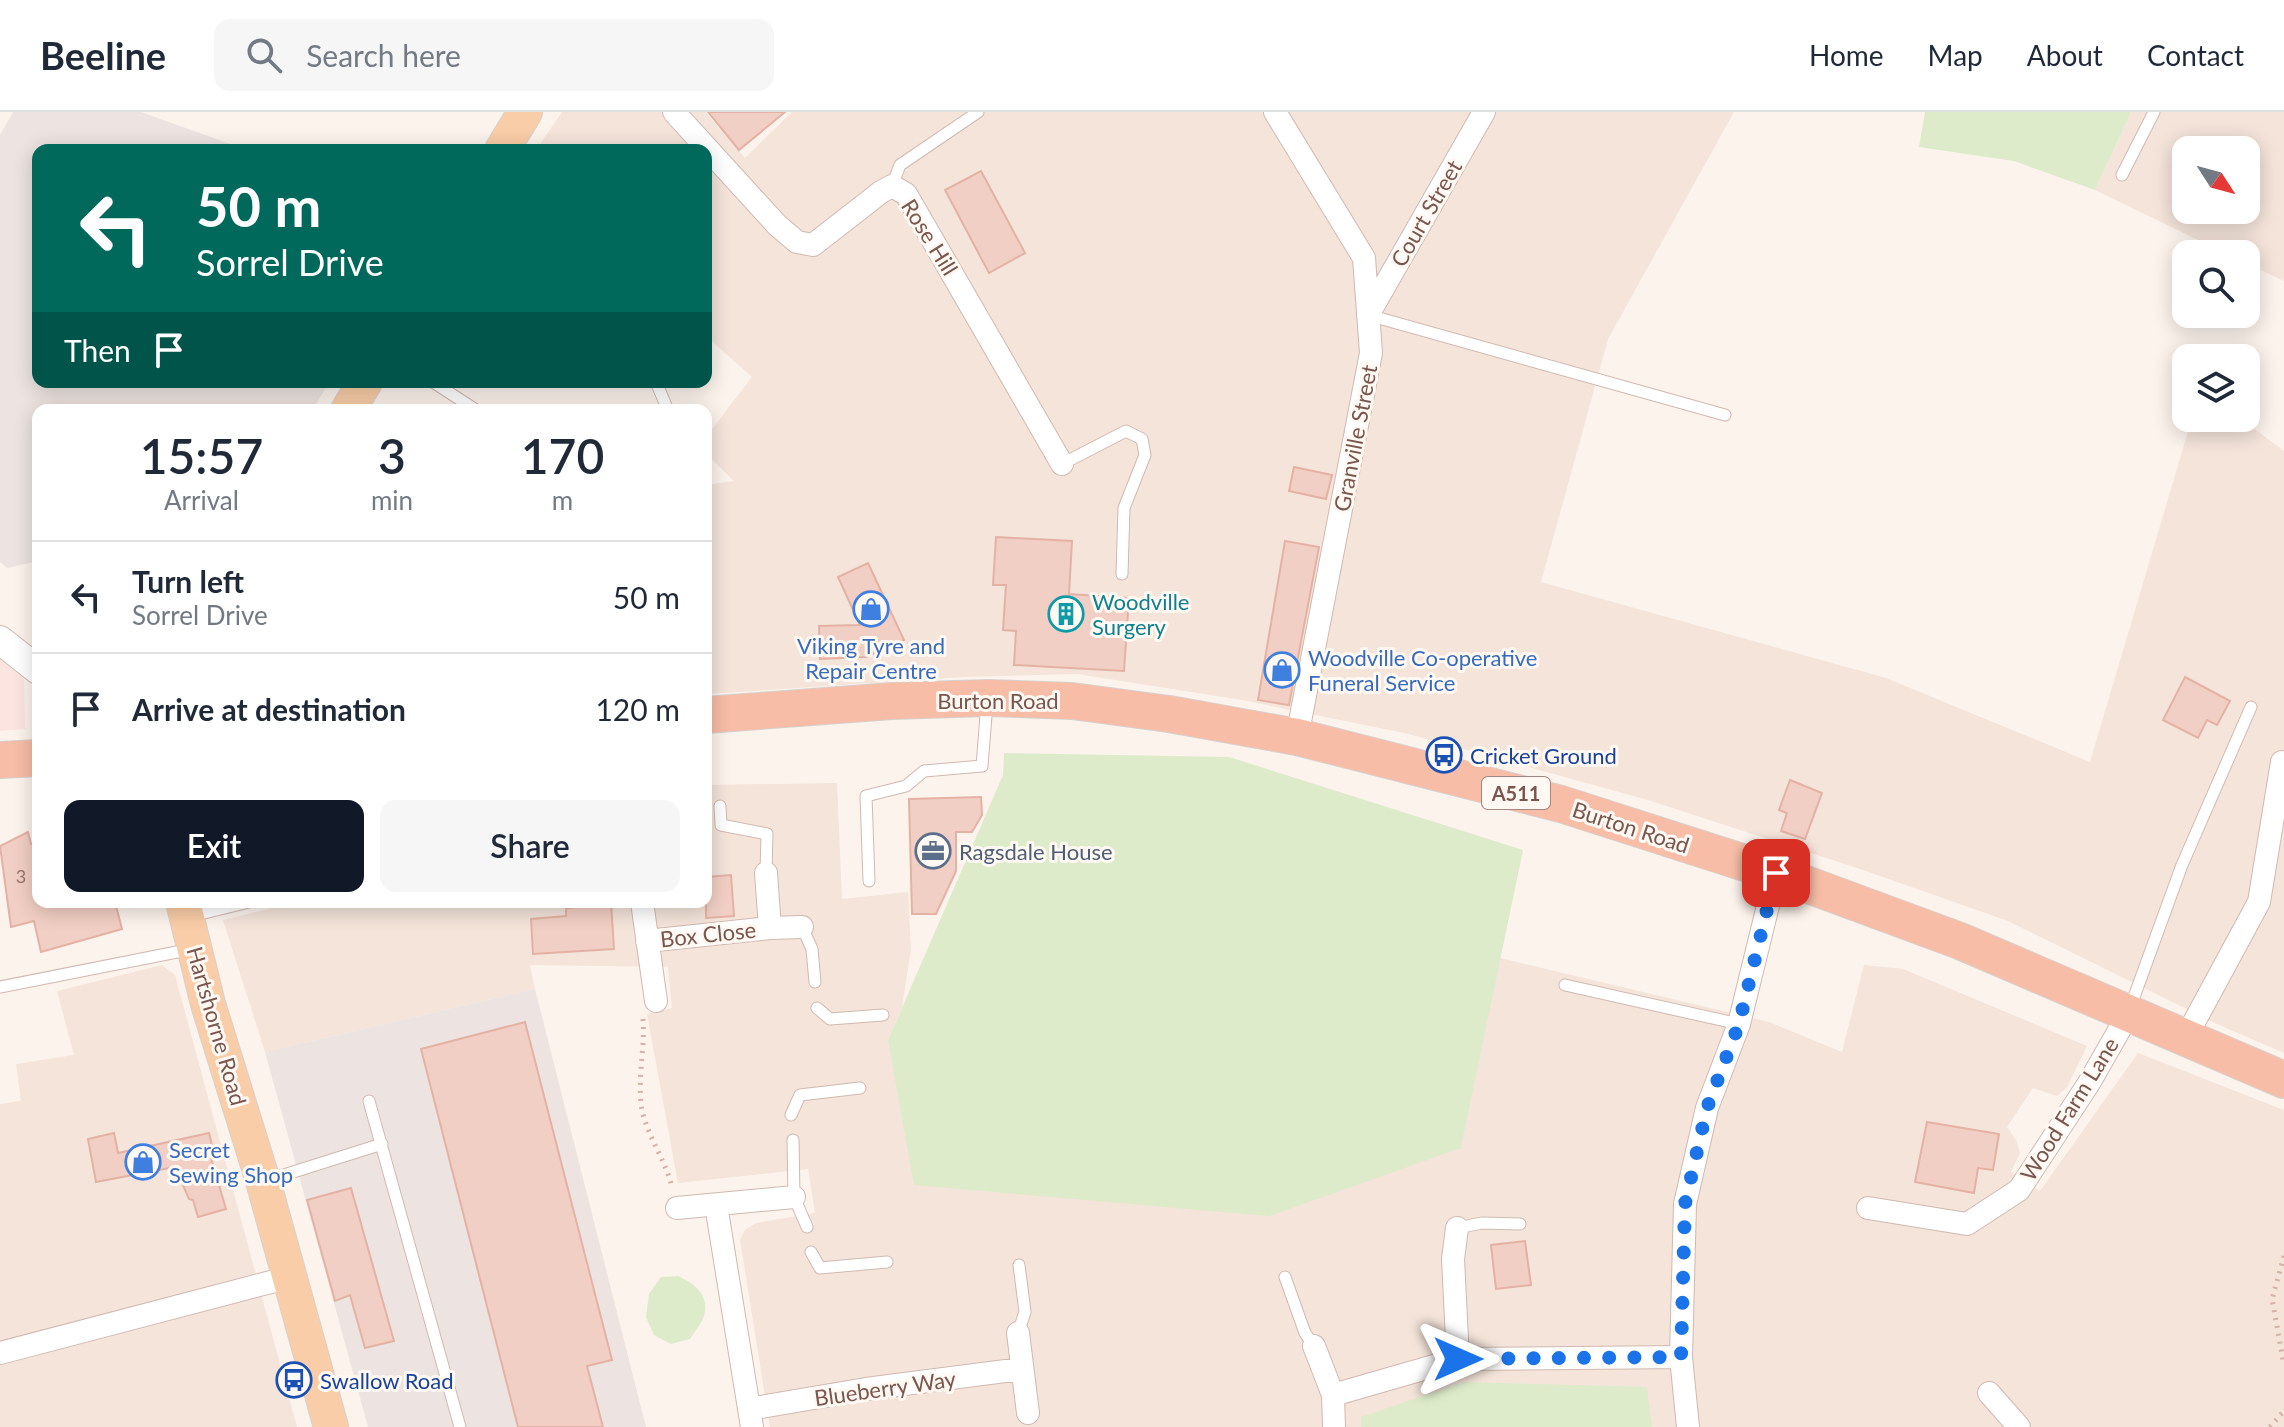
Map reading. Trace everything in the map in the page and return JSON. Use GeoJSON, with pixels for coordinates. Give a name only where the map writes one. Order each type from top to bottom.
{"type":"FeatureCollection","features":[{"type":"Feature","properties":{"kind":"highway","name":"Burton Road"},"geometry":{"type":"LineString","coordinates":[[712,715],[892,701],[988,698],[1072,701],[1197,718],[1297,737],[1561,804],[1776,873],[1960,941],[2284,1080]]}},
{"type":"Feature","properties":{"kind":"highway"},"geometry":{"type":"LineString","coordinates":[[0,760],[32,758]]}},
{"type":"Feature","properties":{"kind":"main road"},"geometry":{"type":"LineString","coordinates":[[506,144],[525,112]]}},
{"type":"Feature","properties":{"kind":"main road","name":"Hartshorne Road"},"geometry":{"type":"LineString","coordinates":[[188,922],[208,1004],[263,1181],[331,1427]]}},
{"type":"Feature","properties":{"kind":"street","name":"Rose Hill"},"geometry":{"type":"LineString","coordinates":[[674,112],[703,144]]}},
{"type":"Feature","properties":{"kind":"street","name":"Granville Street"},"geometry":{"type":"LineString","coordinates":[[1275,112],[1364,258],[1371,353],[1297,737]]}},
{"type":"Feature","properties":{"kind":"street","name":"Court Street"},"geometry":{"type":"LineString","coordinates":[[1368,315],[1484,112]]}},
{"type":"Feature","properties":{"kind":"street","name":"Rose Hill"},"geometry":{"type":"LineString","coordinates":[[712,154],[777,225],[797,242],[813,245],[892,186],[906,194],[1062,464]]}},
{"type":"Feature","properties":{"kind":"street"},"geometry":{"type":"LineString","coordinates":[[0,640],[32,665]]}},
{"type":"Feature","properties":{"kind":"street"},"geometry":{"type":"LineString","coordinates":[[2186,1037],[2259,902],[2282,762]]}},
{"type":"Feature","properties":{"kind":"street","name":"Box Close"},"geometry":{"type":"LineString","coordinates":[[766,873],[770,928]]}},
{"type":"Feature","properties":{"kind":"street"},"geometry":{"type":"LineString","coordinates":[[1688,1427],[1681,1357],[1685,1204],[1707,1108],[1739,1024],[1776,873]]}},
{"type":"Feature","properties":{"kind":"street","name":"Box Close"},"geometry":{"type":"LineString","coordinates":[[643,908],[656,1001]]}},
{"type":"Feature","properties":{"kind":"street","name":"Box Close"},"geometry":{"type":"LineString","coordinates":[[647,941],[802,927]]}},
{"type":"Feature","properties":{"kind":"street","name":"Wood Farm Lane"},"geometry":{"type":"LineString","coordinates":[[1868,1208],[1967,1224],[2019,1190],[2089,1083],[2129,1013]]}},
{"type":"Feature","properties":{"kind":"street"},"geometry":{"type":"LineString","coordinates":[[677,1208],[794,1197]]}},
{"type":"Feature","properties":{"kind":"street","name":"Blueberry Way"},"geometry":{"type":"LineString","coordinates":[[716,1205],[750,1418],[866,1389],[1021,1369]]}},
{"type":"Feature","properties":{"kind":"street"},"geometry":{"type":"LineString","coordinates":[[1457,1228],[1453,1259],[1458,1359]]}},
{"type":"Feature","properties":{"kind":"street"},"geometry":{"type":"LineString","coordinates":[[0,1353],[290,1277]]}},
{"type":"Feature","properties":{"kind":"street"},"geometry":{"type":"LineString","coordinates":[[1018,1333],[1021,1369],[1032,1419]]}},
{"type":"Feature","properties":{"kind":"street"},"geometry":{"type":"LineString","coordinates":[[1314,1346],[1333,1395],[1334,1427]]}},
{"type":"Feature","properties":{"kind":"street"},"geometry":{"type":"LineString","coordinates":[[1333,1395],[1458,1359],[1681,1357]]}},
{"type":"Feature","properties":{"kind":"street"},"geometry":{"type":"LineString","coordinates":[[1989,1393],[2019,1427]]}},
{"type":"Feature","properties":{"kind":"lane"},"geometry":{"type":"LineString","coordinates":[[892,186],[900,165],[978,112]]}},
{"type":"Feature","properties":{"kind":"lane"},"geometry":{"type":"LineString","coordinates":[[2122,175],[2154,112]]}},
{"type":"Feature","properties":{"kind":"lane"},"geometry":{"type":"LineString","coordinates":[[1368,315],[1725,415]]}},
{"type":"Feature","properties":{"kind":"lane"},"geometry":{"type":"LineString","coordinates":[[442,388],[467,404]]}},
{"type":"Feature","properties":{"kind":"lane"},"geometry":{"type":"LineString","coordinates":[[1062,464],[1126,431],[1142,439],[1145,455],[1124,508],[1122,574]]}},
{"type":"Feature","properties":{"kind":"lane"},"geometry":{"type":"LineString","coordinates":[[869,881],[866,796],[906,786],[924,771],[982,766],[988,698]]}},
{"type":"Feature","properties":{"kind":"lane"},"geometry":{"type":"LineString","coordinates":[[2129,1013],[2182,865],[2251,707]]}},
{"type":"Feature","properties":{"kind":"lane"},"geometry":{"type":"LineString","coordinates":[[720,806],[721,825],[767,834],[766,873]]}},
{"type":"Feature","properties":{"kind":"lane"},"geometry":{"type":"LineString","coordinates":[[0,987],[231,908]]}},
{"type":"Feature","properties":{"kind":"lane"},"geometry":{"type":"LineString","coordinates":[[802,927],[812,949],[815,982]]}},
{"type":"Feature","properties":{"kind":"lane"},"geometry":{"type":"LineString","coordinates":[[1565,985],[1739,1024]]}},
{"type":"Feature","properties":{"kind":"lane"},"geometry":{"type":"LineString","coordinates":[[817,1008],[830,1019],[883,1015]]}},
{"type":"Feature","properties":{"kind":"lane"},"geometry":{"type":"LineString","coordinates":[[791,1115],[800,1095],[860,1088]]}},
{"type":"Feature","properties":{"kind":"lane"},"geometry":{"type":"LineString","coordinates":[[369,1101],[460,1427]]}},
{"type":"Feature","properties":{"kind":"lane"},"geometry":{"type":"LineString","coordinates":[[793,1140],[794,1197],[807,1227]]}},
{"type":"Feature","properties":{"kind":"lane"},"geometry":{"type":"LineString","coordinates":[[263,1181],[382,1144]]}},
{"type":"Feature","properties":{"kind":"lane"},"geometry":{"type":"LineString","coordinates":[[1457,1228],[1482,1223],[1520,1224]]}},
{"type":"Feature","properties":{"kind":"lane"},"geometry":{"type":"LineString","coordinates":[[811,1252],[820,1268],[887,1262]]}},
{"type":"Feature","properties":{"kind":"lane"},"geometry":{"type":"LineString","coordinates":[[1018,1333],[1025,1312],[1019,1265]]}},
{"type":"Feature","properties":{"kind":"lane"},"geometry":{"type":"LineString","coordinates":[[1285,1277],[1305,1333],[1314,1346]]}},
{"type":"Feature","properties":{"kind":"path"},"geometry":{"type":"LineString","coordinates":[[656,1001],[643,1011],[641,1101],[645,1119],[668,1172],[677,1208]]}},
{"type":"Feature","properties":{"kind":"path"},"geometry":{"type":"LineString","coordinates":[[2284,1256],[2272,1299],[2284,1365]]}},
{"type":"Feature","properties":{"kind":"path"},"geometry":{"type":"LineString","coordinates":[[2270,1427],[2284,1411]]}},
{"type":"Feature","properties":{"kind":"shaded area"},"geometry":{"type":"Polygon","coordinates":[[[13,112],[141,112],[230,144],[32,144],[32,388],[326,388],[316,404],[32,404],[32,562],[7,568],[0,562],[0,135],[13,112]]]}},
{"type":"Feature","properties":{"kind":"shaded area"},"geometry":{"type":"Polygon","coordinates":[[[562,112],[705,112],[745,158],[792,112],[1734,112],[1608,339],[1541,582],[1886,678],[2090,762],[2188,432],[2259,432],[2284,451],[2284,1053],[2217,1024],[2008,921],[1648,800],[1409,734],[1242,700],[1077,674],[964,677],[712,694],[712,484],[734,481],[712,460],[712,429],[752,377],[712,341],[712,144],[540,144],[562,112]]]}},
{"type":"Feature","properties":{"kind":"shaded area"},"geometry":{"type":"Polygon","coordinates":[[[2131,112],[2284,112],[2284,281],[2260,270],[2260,240],[2198,240],[2095,190],[2131,112]]]}},
{"type":"Feature","properties":{"kind":"shaded area"},"geometry":{"type":"Polygon","coordinates":[[[0,659],[24,679],[25,729],[0,731],[0,659]]]}},
{"type":"Feature","properties":{"kind":"shaded area"},"geometry":{"type":"Polygon","coordinates":[[[837,783],[842,899],[908,892],[911,949],[902,1007],[888,1040],[1461,1148],[1500,958],[1769,1022],[1842,1052],[1864,965],[1903,969],[2087,1046],[2067,1087],[2057,1096],[2033,1088],[2007,1127],[2020,1153],[2011,1172],[2040,1191],[2138,1053],[2284,1110],[2284,1427],[770,1427],[740,1240],[745,1230],[756,1223],[815,1213],[808,1169],[678,1183],[647,1014],[672,1008],[668,967],[530,965],[535,989],[265,1052],[223,920],[273,908],[712,908],[712,785],[837,783]]]}},
{"type":"Feature","properties":{"kind":"shaded area"},"geometry":{"type":"Polygon","coordinates":[[[162,965],[175,975],[297,1427],[0,1427],[0,1104],[21,1101],[16,1064],[74,1055],[57,991],[162,965]]]}},
{"type":"Feature","properties":{"kind":"shaded area"},"geometry":{"type":"Polygon","coordinates":[[[535,989],[646,1427],[368,1427],[265,1052],[535,989]]]}},
{"type":"Feature","properties":{"kind":"green space"},"geometry":{"type":"Polygon","coordinates":[[[1925,112],[2131,112],[2095,190],[2014,161],[1919,147],[1925,112]]]}},
{"type":"Feature","properties":{"kind":"green space"},"geometry":{"type":"Polygon","coordinates":[[[1004,753],[1229,757],[1523,850],[1461,1148],[1269,1216],[914,1185],[888,1040],[1003,775],[1004,753]]]}},
{"type":"Feature","properties":{"kind":"green space"},"geometry":{"type":"Polygon","coordinates":[[[678,1276],[700,1291],[705,1309],[703,1319],[690,1339],[671,1344],[654,1335],[646,1317],[649,1294],[661,1277],[678,1276]]]}},
{"type":"Feature","properties":{"kind":"green space"},"geometry":{"type":"Polygon","coordinates":[[[1464,1382],[1647,1387],[1652,1427],[1361,1427],[1361,1417],[1464,1382]]]}},
{"type":"Feature","properties":{"kind":"building"},"geometry":{"type":"Polygon","coordinates":[[[708,112],[785,112],[739,150],[708,112]]]}},
{"type":"Feature","properties":{"kind":"building"},"geometry":{"type":"Polygon","coordinates":[[[981,171],[1025,253],[989,273],[945,190],[981,171]]]}},
{"type":"Feature","properties":{"kind":"building"},"geometry":{"type":"Polygon","coordinates":[[[1294,467],[1332,475],[1326,499],[1289,491],[1294,467]]]}},
{"type":"Feature","properties":{"kind":"building","name":"Woodville Surgery"},"geometry":{"type":"Polygon","coordinates":[[[996,537],[1072,541],[1069,594],[1129,598],[1124,671],[1014,665],[1016,631],[1003,630],[1006,585],[993,585],[996,537]]]}},
{"type":"Feature","properties":{"kind":"building"},"geometry":{"type":"Polygon","coordinates":[[[1285,541],[1319,547],[1289,705],[1258,700],[1285,541]]]}},
{"type":"Feature","properties":{"kind":"building","name":"Viking Tyre and Repair Centre"},"geometry":{"type":"Polygon","coordinates":[[[868,563],[904,640],[866,657],[820,659],[819,626],[860,625],[838,577],[868,563]]]}},
{"type":"Feature","properties":{"kind":"building"},"geometry":{"type":"Polygon","coordinates":[[[2185,677],[2230,701],[2217,725],[2207,720],[2198,738],[2163,720],[2185,677]]]}},
{"type":"Feature","properties":{"kind":"building"},"geometry":{"type":"Polygon","coordinates":[[[1790,780],[1822,793],[1805,839],[1781,831],[1787,813],[1779,810],[1790,780]]]}},
{"type":"Feature","properties":{"kind":"building","name":"Ragsdale House"},"geometry":{"type":"Polygon","coordinates":[[[981,797],[982,815],[972,832],[956,832],[956,871],[936,914],[912,914],[909,799],[981,797]]]}},
{"type":"Feature","properties":{"kind":"building"},"geometry":{"type":"Polygon","coordinates":[[[28,832],[32,844],[32,908],[117,908],[122,929],[41,952],[34,921],[11,927],[0,846],[28,832]]]}},
{"type":"Feature","properties":{"kind":"building"},"geometry":{"type":"Polygon","coordinates":[[[731,875],[734,916],[706,918],[706,908],[712,908],[712,877],[731,875]]]}},
{"type":"Feature","properties":{"kind":"building"},"geometry":{"type":"Polygon","coordinates":[[[566,908],[611,908],[614,949],[533,954],[531,919],[566,916],[566,908]]]}},
{"type":"Feature","properties":{"kind":"building"},"geometry":{"type":"Polygon","coordinates":[[[525,1022],[612,1360],[587,1366],[603,1427],[518,1427],[421,1049],[525,1022]]]}},
{"type":"Feature","properties":{"kind":"building"},"geometry":{"type":"Polygon","coordinates":[[[1927,1122],[1999,1134],[1993,1170],[1978,1168],[1974,1193],[1915,1182],[1927,1122]]]}},
{"type":"Feature","properties":{"kind":"building","name":"Secret Sewing Shop"},"geometry":{"type":"Polygon","coordinates":[[[114,1133],[118,1153],[209,1133],[215,1158],[211,1158],[226,1209],[198,1217],[193,1200],[189,1199],[175,1167],[96,1182],[88,1139],[114,1133]]]}},
{"type":"Feature","properties":{"kind":"building"},"geometry":{"type":"Polygon","coordinates":[[[351,1188],[394,1341],[365,1348],[350,1295],[335,1301],[307,1200],[351,1188]]]}},
{"type":"Feature","properties":{"kind":"building"},"geometry":{"type":"Polygon","coordinates":[[[1525,1241],[1531,1285],[1496,1289],[1491,1245],[1525,1241]]]}},
{"type":"Feature","properties":{"kind":"place","name":"Viking Tyre and Repair Centre"},"geometry":{"type":"Point","coordinates":[871,609]}},
{"type":"Feature","properties":{"kind":"place","name":"Woodville Surgery"},"geometry":{"type":"Point","coordinates":[1066,614]}},
{"type":"Feature","properties":{"kind":"place","name":"Woodville Co-operative Funeral Service"},"geometry":{"type":"Point","coordinates":[1282,670]}},
{"type":"Feature","properties":{"kind":"place","name":"Cricket Ground"},"geometry":{"type":"Point","coordinates":[1444,755]}},
{"type":"Feature","properties":{"kind":"place","name":"Ragsdale House"},"geometry":{"type":"Point","coordinates":[933,851]}},
{"type":"Feature","properties":{"kind":"place","name":"Secret Sewing Shop"},"geometry":{"type":"Point","coordinates":[143,1162]}},
{"type":"Feature","properties":{"kind":"place","name":"Swallow Road"},"geometry":{"type":"Point","coordinates":[294,1380]}},
{"type":"Feature","properties":{"kind":"route"},"geometry":{"type":"LineString","coordinates":[[1458,1359],[1681,1357],[1685,1204],[1707,1108],[1739,1024],[1776,873]]}}]}
